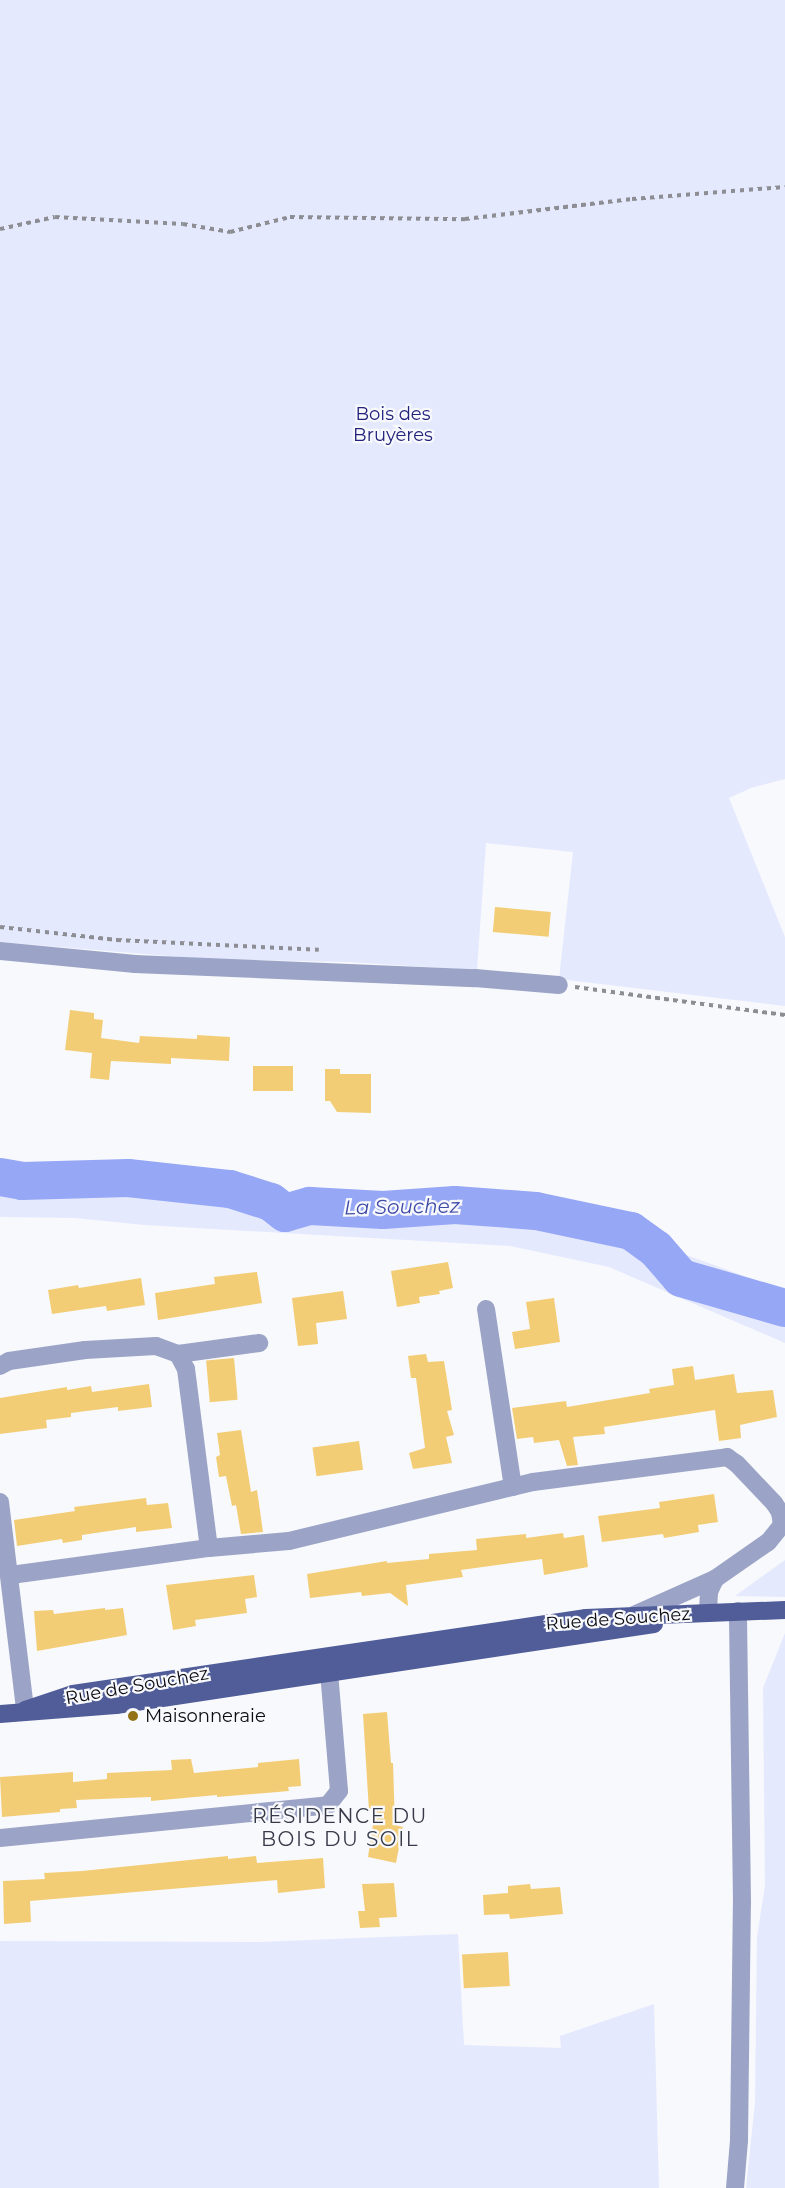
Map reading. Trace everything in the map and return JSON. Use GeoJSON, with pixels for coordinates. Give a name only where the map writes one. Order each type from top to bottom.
{"type":"FeatureCollection","features":[{"type":"Feature","properties":{"kind":"main road"},"geometry":{"type":"LineString","coordinates":[[708,1613],[785,1610]]}},
{"type":"Feature","properties":{"kind":"main road","name":"Rue de Souchez"},"geometry":{"type":"LineString","coordinates":[[329,1663],[586,1618],[708,1613]]}},
{"type":"Feature","properties":{"kind":"main road","name":"Rue de Souchez"},"geometry":{"type":"LineString","coordinates":[[0,1714],[25,1710],[73,1694],[329,1663],[583,1636],[708,1613]]}},
{"type":"Feature","properties":{"kind":"street"},"geometry":{"type":"LineString","coordinates":[[0,951],[135,964],[475,978],[558,985]]}},
{"type":"Feature","properties":{"kind":"street"},"geometry":{"type":"LineString","coordinates":[[486,1309],[513,1487]]}},
{"type":"Feature","properties":{"kind":"street"},"geometry":{"type":"LineString","coordinates":[[0,1366],[9,1361],[28,1358],[132,1347],[156,1346],[178,1354],[259,1343]]}},
{"type":"Feature","properties":{"kind":"street"},"geometry":{"type":"LineString","coordinates":[[178,1354],[186,1370],[209,1548]]}},
{"type":"Feature","properties":{"kind":"street"},"geometry":{"type":"LineString","coordinates":[[11,1575],[209,1548],[290,1541],[533,1482],[727,1457],[737,1464],[780,1512],[782,1525],[777,1533],[715,1578],[634,1615]]}},
{"type":"Feature","properties":{"kind":"street"},"geometry":{"type":"LineString","coordinates":[[0,1502],[11,1575],[7,1596],[25,1710]]}},
{"type":"Feature","properties":{"kind":"street"},"geometry":{"type":"LineString","coordinates":[[708,1613],[709,1592],[715,1578]]}},
{"type":"Feature","properties":{"kind":"street"},"geometry":{"type":"LineString","coordinates":[[735,2188],[739,2140],[742,1903],[738,1611]]}},
{"type":"Feature","properties":{"kind":"street"},"geometry":{"type":"LineString","coordinates":[[0,1838],[328,1805],[339,1791],[329,1663]]}},
{"type":"Feature","properties":{"kind":"path"},"geometry":{"type":"LineString","coordinates":[[0,229],[55,217],[183,224],[230,232],[290,217],[465,219],[632,199],[785,187]]}},
{"type":"Feature","properties":{"kind":"path"},"geometry":{"type":"LineString","coordinates":[[0,927],[117,940],[327,951]]}},
{"type":"Feature","properties":{"kind":"path"},"geometry":{"type":"LineString","coordinates":[[558,985],[785,1015]]}},
{"type":"Feature","properties":{"kind":"green space","name":"Bois des Bruyères"},"geometry":{"type":"Polygon","coordinates":[[[0,0],[785,0],[785,779],[751,788],[729,798],[785,937],[785,1006],[559,979],[573,852],[486,843],[477,970],[345,962],[205,959],[0,942],[0,0]]]}},
{"type":"Feature","properties":{"kind":"green space"},"geometry":{"type":"Polygon","coordinates":[[[53,1163],[90,1171],[156,1173],[286,1198],[385,1199],[484,1194],[544,1197],[657,1226],[681,1253],[785,1291],[785,1343],[609,1267],[510,1246],[144,1225],[75,1218],[0,1217],[0,1169],[53,1163]]]}},
{"type":"Feature","properties":{"kind":"green space"},"geometry":{"type":"Polygon","coordinates":[[[785,1560],[785,1597],[735,1596],[785,1560]]]}},
{"type":"Feature","properties":{"kind":"green space"},"geometry":{"type":"Polygon","coordinates":[[[785,1633],[785,2188],[746,2188],[755,2103],[757,1937],[765,1885],[763,1688],[785,1633]]]}},
{"type":"Feature","properties":{"kind":"green space"},"geometry":{"type":"Polygon","coordinates":[[[458,1934],[464,2045],[561,2048],[560,2036],[654,2004],[659,2188],[0,2188],[0,1941],[260,1942],[458,1934]]]}},
{"type":"Feature","properties":{"kind":"building"},"geometry":{"type":"Polygon","coordinates":[[[495,907],[551,912],[549,937],[493,932],[495,907]]]}},
{"type":"Feature","properties":{"kind":"building"},"geometry":{"type":"Polygon","coordinates":[[[70,1010],[94,1013],[94,1019],[103,1020],[101,1038],[139,1043],[140,1036],[197,1039],[197,1035],[230,1037],[229,1061],[171,1058],[171,1064],[111,1061],[109,1080],[90,1078],[92,1053],[65,1050],[70,1010]]]}},
{"type":"Feature","properties":{"kind":"building"},"geometry":{"type":"Polygon","coordinates":[[[253,1066],[293,1066],[293,1091],[253,1091],[253,1066]]]}},
{"type":"Feature","properties":{"kind":"building"},"geometry":{"type":"Polygon","coordinates":[[[325,1069],[340,1069],[340,1074],[371,1074],[371,1113],[337,1112],[330,1101],[325,1101],[325,1069]]]}},
{"type":"Feature","properties":{"kind":"building"},"geometry":{"type":"Polygon","coordinates":[[[448,1262],[453,1288],[439,1291],[440,1294],[419,1297],[420,1303],[397,1307],[391,1271],[448,1262]]]}},
{"type":"Feature","properties":{"kind":"building"},"geometry":{"type":"Polygon","coordinates":[[[257,1272],[262,1303],[158,1320],[155,1293],[215,1284],[214,1277],[257,1272]]]}},
{"type":"Feature","properties":{"kind":"building"},"geometry":{"type":"Polygon","coordinates":[[[141,1278],[145,1305],[107,1311],[106,1306],[52,1314],[48,1290],[78,1285],[79,1288],[141,1278]]]}},
{"type":"Feature","properties":{"kind":"building"},"geometry":{"type":"Polygon","coordinates":[[[343,1291],[347,1319],[316,1323],[318,1344],[298,1346],[292,1298],[343,1291]]]}},
{"type":"Feature","properties":{"kind":"building"},"geometry":{"type":"Polygon","coordinates":[[[554,1298],[560,1342],[515,1349],[512,1332],[530,1329],[526,1302],[554,1298]]]}},
{"type":"Feature","properties":{"kind":"building"},"geometry":{"type":"Polygon","coordinates":[[[426,1354],[428,1362],[444,1361],[452,1410],[447,1411],[454,1435],[446,1437],[452,1463],[413,1469],[409,1453],[425,1448],[416,1378],[411,1378],[408,1356],[426,1354]]]}},
{"type":"Feature","properties":{"kind":"building"},"geometry":{"type":"Polygon","coordinates":[[[234,1358],[238,1400],[210,1402],[206,1360],[234,1358]]]}},
{"type":"Feature","properties":{"kind":"building"},"geometry":{"type":"Polygon","coordinates":[[[693,1366],[695,1380],[734,1374],[737,1393],[773,1390],[777,1417],[740,1425],[741,1438],[719,1441],[715,1410],[604,1427],[605,1434],[573,1437],[578,1465],[567,1466],[559,1440],[534,1443],[533,1437],[517,1439],[512,1408],[566,1401],[567,1407],[650,1393],[649,1389],[674,1385],[672,1369],[693,1366]]]}},
{"type":"Feature","properties":{"kind":"building"},"geometry":{"type":"Polygon","coordinates":[[[149,1384],[152,1407],[118,1411],[118,1407],[71,1413],[71,1417],[46,1420],[47,1428],[0,1434],[0,1398],[67,1387],[67,1390],[91,1386],[92,1392],[149,1384]]]}},
{"type":"Feature","properties":{"kind":"building"},"geometry":{"type":"Polygon","coordinates":[[[241,1430],[251,1492],[257,1490],[263,1532],[241,1534],[236,1505],[232,1506],[226,1476],[219,1477],[216,1457],[220,1455],[217,1433],[241,1430]]]}},
{"type":"Feature","properties":{"kind":"building"},"geometry":{"type":"Polygon","coordinates":[[[359,1441],[363,1470],[316,1476],[312,1448],[359,1441]]]}},
{"type":"Feature","properties":{"kind":"building"},"geometry":{"type":"Polygon","coordinates":[[[714,1494],[718,1522],[698,1525],[699,1532],[664,1538],[663,1534],[602,1542],[598,1516],[660,1508],[659,1502],[714,1494]]]}},
{"type":"Feature","properties":{"kind":"building"},"geometry":{"type":"Polygon","coordinates":[[[146,1498],[147,1505],[168,1503],[172,1528],[136,1532],[136,1527],[82,1535],[82,1540],[63,1543],[62,1539],[17,1546],[14,1520],[75,1511],[74,1507],[146,1498]]]}},
{"type":"Feature","properties":{"kind":"building"},"geometry":{"type":"Polygon","coordinates":[[[563,1533],[564,1538],[584,1535],[588,1567],[544,1575],[542,1559],[461,1570],[463,1577],[406,1585],[408,1606],[390,1593],[362,1596],[361,1592],[310,1598],[307,1574],[387,1561],[387,1563],[429,1559],[429,1554],[477,1550],[476,1539],[526,1534],[526,1538],[563,1533]]]}},
{"type":"Feature","properties":{"kind":"building"},"geometry":{"type":"Polygon","coordinates":[[[254,1575],[257,1597],[245,1599],[247,1613],[195,1620],[196,1626],[173,1630],[166,1585],[254,1575]]]}},
{"type":"Feature","properties":{"kind":"building"},"geometry":{"type":"Polygon","coordinates":[[[105,1608],[105,1610],[123,1608],[127,1635],[37,1651],[34,1611],[53,1610],[54,1614],[105,1608]]]}},
{"type":"Feature","properties":{"kind":"building"},"geometry":{"type":"Polygon","coordinates":[[[387,1712],[391,1763],[393,1763],[395,1825],[403,1827],[396,1863],[368,1857],[375,1811],[369,1811],[363,1714],[387,1712]]]}},
{"type":"Feature","properties":{"kind":"building"},"geometry":{"type":"Polygon","coordinates":[[[191,1759],[194,1773],[258,1767],[258,1763],[299,1759],[301,1786],[288,1787],[289,1791],[217,1797],[217,1795],[151,1801],[151,1797],[76,1800],[77,1808],[60,1809],[60,1812],[2,1817],[0,1777],[73,1772],[73,1782],[107,1779],[107,1773],[172,1770],[171,1760],[191,1759]]]}},
{"type":"Feature","properties":{"kind":"building"},"geometry":{"type":"Polygon","coordinates":[[[228,1856],[228,1859],[256,1856],[257,1863],[323,1858],[325,1888],[278,1893],[277,1880],[30,1901],[31,1922],[4,1924],[3,1881],[45,1879],[44,1873],[228,1856]]]}},
{"type":"Feature","properties":{"kind":"building"},"geometry":{"type":"Polygon","coordinates":[[[394,1883],[397,1917],[379,1918],[380,1927],[360,1928],[358,1911],[365,1911],[362,1884],[394,1883]]]}},
{"type":"Feature","properties":{"kind":"building"},"geometry":{"type":"Polygon","coordinates":[[[530,1884],[531,1889],[560,1887],[563,1914],[510,1919],[509,1914],[484,1915],[483,1895],[508,1893],[508,1886],[530,1884]]]}},
{"type":"Feature","properties":{"kind":"building"},"geometry":{"type":"Polygon","coordinates":[[[508,1952],[510,1986],[464,1988],[462,1954],[508,1952]]]}},
{"type":"Feature","properties":{"kind":"waterway","name":"La Souchez"},"geometry":{"type":"LineString","coordinates":[[0,1177],[22,1181],[128,1178],[230,1189],[271,1202],[285,1213],[310,1206],[383,1210],[455,1205],[536,1211],[631,1231],[656,1249],[681,1278],[785,1308]]}},
{"type":"Feature","properties":{"kind":"place","name":"Maisonneraie"},"geometry":{"type":"Point","coordinates":[133,1716]}},
{"type":"Feature","properties":{"kind":"district","name":"RÉSIDENCE DU BOIS DU SOIL"},"geometry":{"type":"Point","coordinates":[340,1828]}}]}
